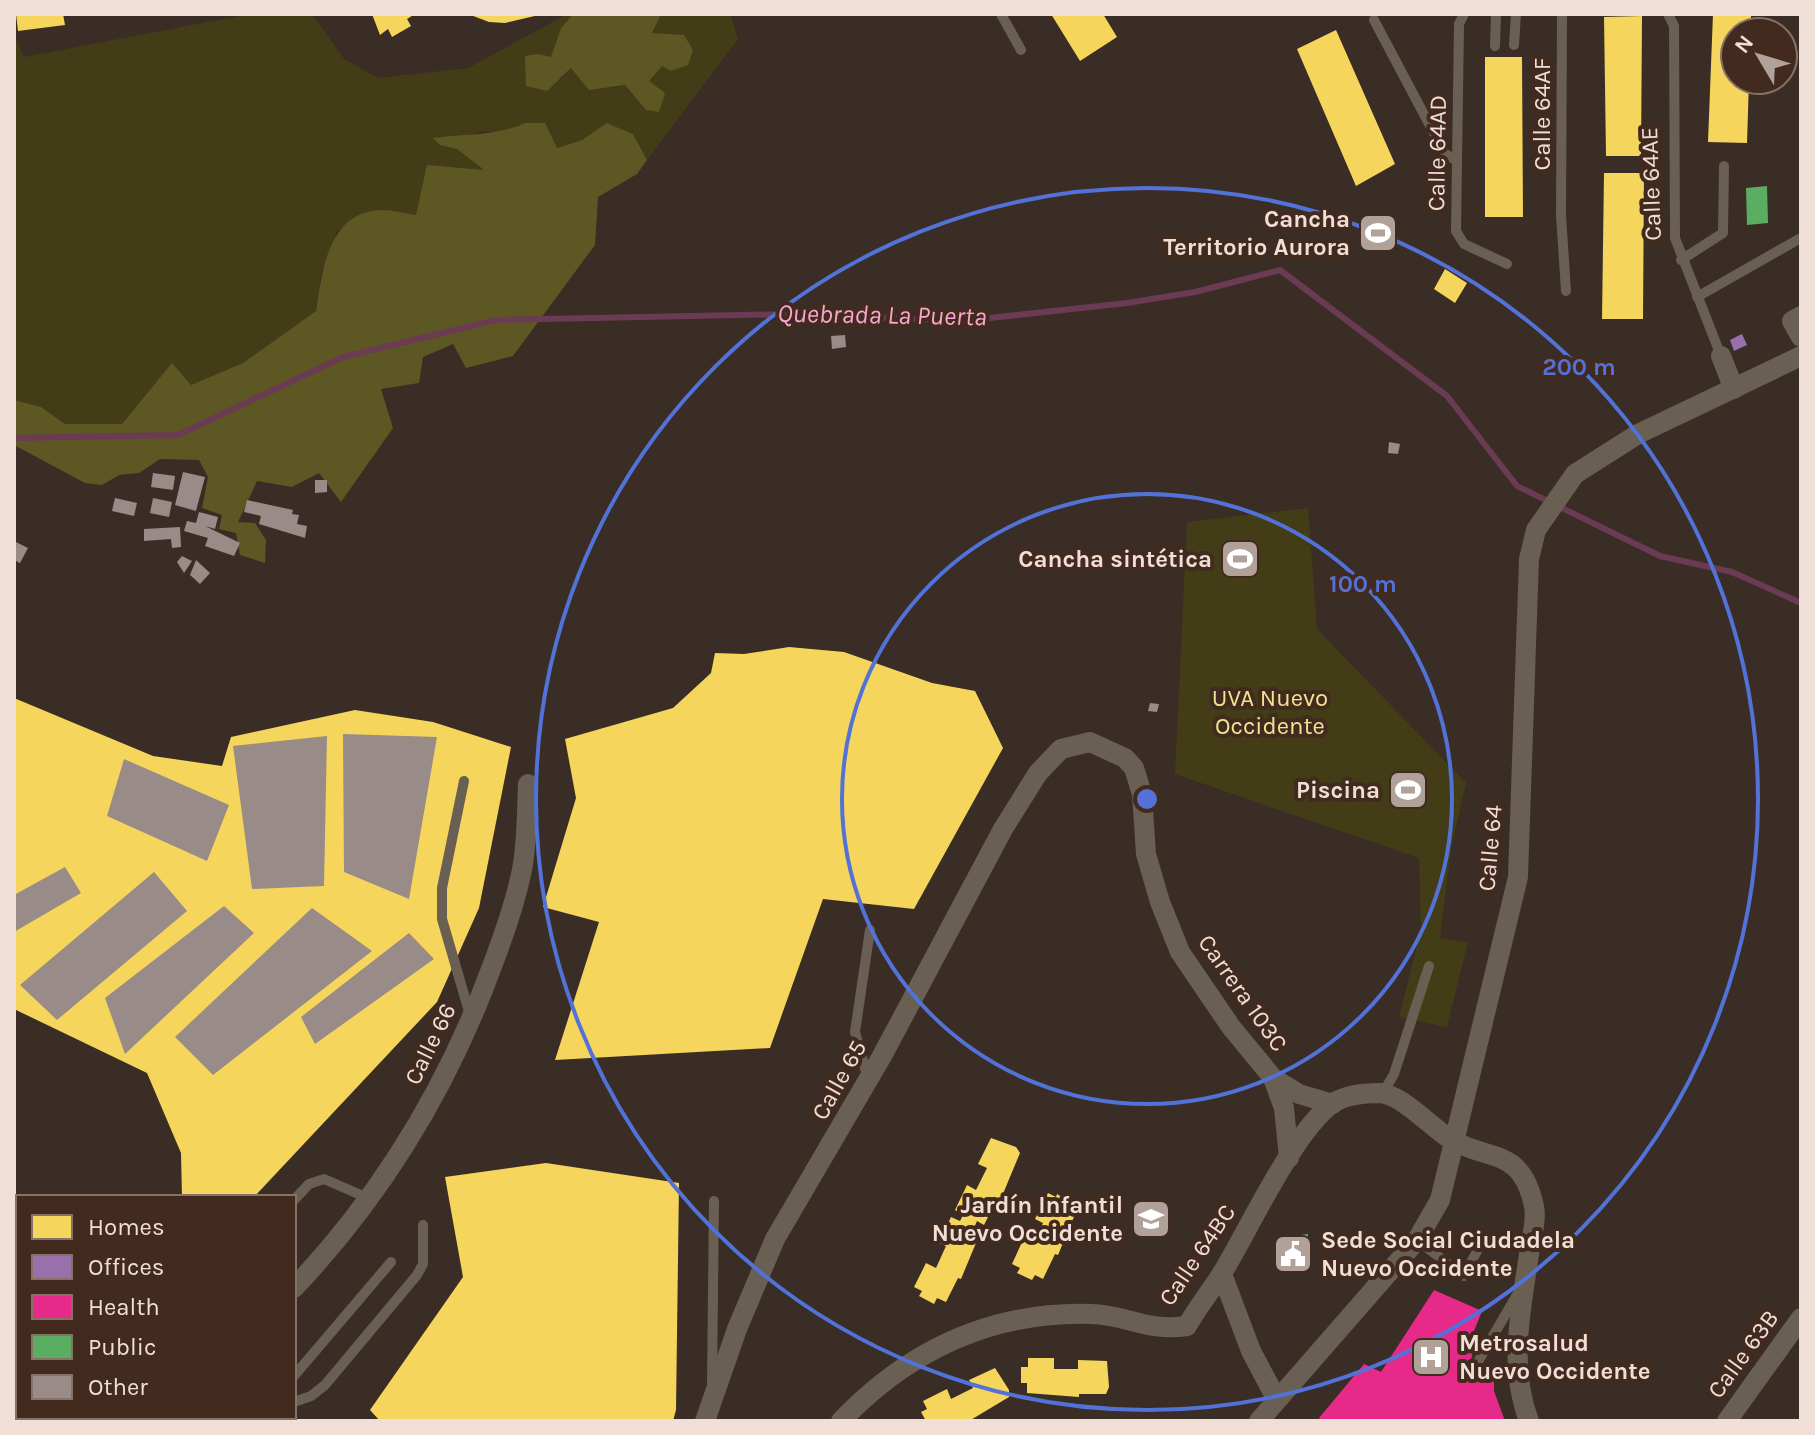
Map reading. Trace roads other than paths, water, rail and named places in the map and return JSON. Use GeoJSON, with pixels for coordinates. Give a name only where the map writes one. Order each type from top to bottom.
{"type":"FeatureCollection","features":[{"type":"Feature","properties":{"kind":"street"},"geometry":{"type":"LineString","coordinates":[[1801,316],[1792,321],[1801,337]]}},
{"type":"Feature","properties":{"kind":"street","name":"Calle 64AE"},"geometry":{"type":"LineString","coordinates":[[1721,356],[1734,389]]}},
{"type":"Feature","properties":{"kind":"street","name":"Calle 64"},"geometry":{"type":"LineString","coordinates":[[1259,1421],[1417,1240],[1440,1200],[1518,877],[1529,559],[1536,530],[1575,474],[1638,434],[1801,356]]}},
{"type":"Feature","properties":{"kind":"street","name":"Carrera 103C"},"geometry":{"type":"LineString","coordinates":[[1038,773],[1061,749],[1090,742],[1125,758],[1134,768],[1142,794],[1146,854],[1180,952],[1231,1027],[1273,1078]]}},
{"type":"Feature","properties":{"kind":"street","name":"Calle 65"},"geometry":{"type":"LineString","coordinates":[[705,1421],[775,1239],[868,1081],[1003,829],[1038,773]]}},
{"type":"Feature","properties":{"kind":"street","name":"Calle 66"},"geometry":{"type":"LineString","coordinates":[[296,1286],[370,1199],[407,1144],[472,1021],[506,927],[523,863],[528,784]]}},
{"type":"Feature","properties":{"kind":"street"},"geometry":{"type":"LineString","coordinates":[[1273,1078],[1299,1094],[1333,1104],[1350,1096],[1383,1093],[1398,1098],[1454,1141],[1510,1161],[1528,1186],[1535,1210],[1518,1330],[1517,1392],[1529,1421]]}},
{"type":"Feature","properties":{"kind":"street"},"geometry":{"type":"LineString","coordinates":[[1273,1078],[1284,1108],[1289,1158]]}},
{"type":"Feature","properties":{"kind":"street","name":"Calle 64BC"},"geometry":{"type":"LineString","coordinates":[[841,1421],[897,1370],[942,1343],[981,1329],[1038,1317],[1092,1314],[1160,1330],[1187,1326],[1222,1274],[1289,1158],[1333,1104]]}},
{"type":"Feature","properties":{"kind":"street"},"geometry":{"type":"LineString","coordinates":[[1222,1274],[1251,1351],[1277,1400]]}},
{"type":"Feature","properties":{"kind":"street","name":"Calle 63B"},"geometry":{"type":"LineString","coordinates":[[1727,1421],[1801,1318]]}},
{"type":"Feature","properties":{"kind":"lane"},"geometry":{"type":"LineString","coordinates":[[1001,14],[1021,50]]}},
{"type":"Feature","properties":{"kind":"lane","name":"Calle 64AD"},"geometry":{"type":"LineString","coordinates":[[1464,14],[1459,24],[1456,231],[1464,244],[1507,264]]}},
{"type":"Feature","properties":{"kind":"lane"},"geometry":{"type":"LineString","coordinates":[[1495,46],[1496,14]]}},
{"type":"Feature","properties":{"kind":"lane"},"geometry":{"type":"LineString","coordinates":[[1514,45],[1516,14]]}},
{"type":"Feature","properties":{"kind":"lane","name":"Calle 64AF"},"geometry":{"type":"LineString","coordinates":[[1562,14],[1561,215],[1566,291]]}},
{"type":"Feature","properties":{"kind":"lane","name":"Calle 64AE"},"geometry":{"type":"LineString","coordinates":[[1668,14],[1674,26],[1674,230],[1681,260],[1721,356]]}},
{"type":"Feature","properties":{"kind":"lane"},"geometry":{"type":"LineString","coordinates":[[1374,20],[1445,154],[1456,160]]}},
{"type":"Feature","properties":{"kind":"lane"},"geometry":{"type":"LineString","coordinates":[[1681,260],[1723,233],[1724,166]]}},
{"type":"Feature","properties":{"kind":"lane"},"geometry":{"type":"LineString","coordinates":[[1697,297],[1799,239]]}},
{"type":"Feature","properties":{"kind":"lane"},"geometry":{"type":"LineString","coordinates":[[464,781],[442,888],[442,919],[472,1021]]}},
{"type":"Feature","properties":{"kind":"lane"},"geometry":{"type":"LineString","coordinates":[[868,1081],[855,1032],[870,930]]}},
{"type":"Feature","properties":{"kind":"lane"},"geometry":{"type":"LineString","coordinates":[[1383,1093],[1394,1074],[1429,966]]}},
{"type":"Feature","properties":{"kind":"lane"},"geometry":{"type":"LineString","coordinates":[[296,1198],[309,1184],[324,1179],[370,1199]]}},
{"type":"Feature","properties":{"kind":"lane"},"geometry":{"type":"LineString","coordinates":[[712,1397],[714,1201]]}},
{"type":"Feature","properties":{"kind":"lane"},"geometry":{"type":"LineString","coordinates":[[296,1401],[311,1396],[325,1385],[417,1275],[423,1264],[423,1225]]}},
{"type":"Feature","properties":{"kind":"lane"},"geometry":{"type":"LineString","coordinates":[[1417,1240],[1464,1276],[1477,1251]]}},
{"type":"Feature","properties":{"kind":"lane"},"geometry":{"type":"LineString","coordinates":[[296,1374],[391,1262]]}},
{"type":"Feature","properties":{"kind":"lane"},"geometry":{"type":"LineString","coordinates":[[1479,1360],[1525,1281]]}},
{"type":"Feature","properties":{"kind":"waterway","name":"Quebrada La Puerta"},"geometry":{"type":"LineString","coordinates":[[14,438],[178,435],[343,357],[496,320],[794,314],[962,321],[1127,303],[1195,292],[1280,270],[1447,396],[1517,486],[1660,556],[1732,572],[1801,603]]}},
{"type":"Feature","properties":{"kind":"place","name":"Cancha Territorio Aurora"},"geometry":{"type":"Point","coordinates":[1378,233]}},
{"type":"Feature","properties":{"kind":"place","name":"Cancha sintética"},"geometry":{"type":"Point","coordinates":[1240,559]}},
{"type":"Feature","properties":{"kind":"place","name":"Piscina"},"geometry":{"type":"Point","coordinates":[1408,790]}},
{"type":"Feature","properties":{"kind":"place","name":"Jardín Infantil Nuevo Occidente"},"geometry":{"type":"Point","coordinates":[1151,1219]}},
{"type":"Feature","properties":{"kind":"place","name":"Sede Social Ciudadela Nuevo Occidente"},"geometry":{"type":"Point","coordinates":[1293,1254]}},
{"type":"Feature","properties":{"kind":"place","name":"Metrosalud Nuevo Occidente"},"geometry":{"type":"Point","coordinates":[1431,1357]}},
{"type":"Feature","properties":{"kind":"park label","name":"UVA Nuevo Occidente"},"geometry":{"type":"Point","coordinates":[1270,712]}}]}
